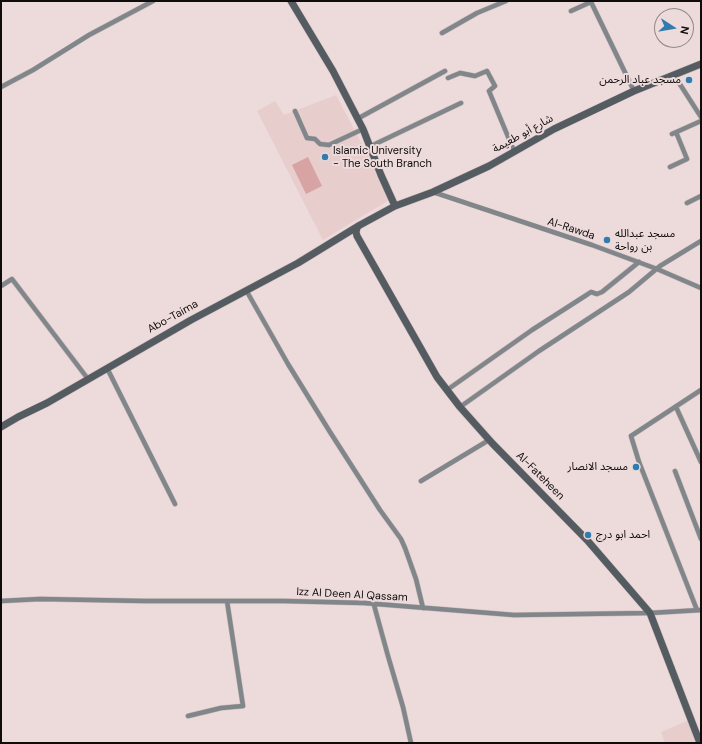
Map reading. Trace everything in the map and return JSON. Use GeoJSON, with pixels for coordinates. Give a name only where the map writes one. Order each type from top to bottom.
{"type":"FeatureCollection","features":[{"type":"Feature","properties":{"kind":"street"},"geometry":{"type":"LineString","coordinates":[[1,87],[33,70],[89,35],[153,1]]}},
{"type":"Feature","properties":{"kind":"street"},"geometry":{"type":"LineString","coordinates":[[291,1],[333,71],[363,129],[395,206]]}},
{"type":"Feature","properties":{"kind":"street"},"geometry":{"type":"LineString","coordinates":[[442,33],[477,13],[506,1]]}},
{"type":"Feature","properties":{"kind":"street"},"geometry":{"type":"LineString","coordinates":[[571,11],[591,2],[634,91]]}},
{"type":"Feature","properties":{"kind":"street","name":"شارع أبو طعيمة"},"geometry":{"type":"LineString","coordinates":[[357,228],[395,206],[433,192],[489,166],[554,129],[634,91],[701,64]]}},
{"type":"Feature","properties":{"kind":"street"},"geometry":{"type":"LineString","coordinates":[[357,119],[445,71]]}},
{"type":"Feature","properties":{"kind":"street"},"geometry":{"type":"LineString","coordinates":[[448,78],[460,73],[475,76],[487,71],[494,86],[489,90],[514,151]]}},
{"type":"Feature","properties":{"kind":"street"},"geometry":{"type":"LineString","coordinates":[[674,75],[701,116]]}},
{"type":"Feature","properties":{"kind":"street"},"geometry":{"type":"LineString","coordinates":[[371,146],[461,103]]}},
{"type":"Feature","properties":{"kind":"street"},"geometry":{"type":"LineString","coordinates":[[295,111],[307,138],[315,139],[320,144],[329,145],[363,129]]}},
{"type":"Feature","properties":{"kind":"street"},"geometry":{"type":"LineString","coordinates":[[670,166],[687,159],[674,133],[701,121]]}},
{"type":"Feature","properties":{"kind":"street","name":"Al-Rawda"},"geometry":{"type":"LineString","coordinates":[[433,192],[639,262],[701,288]]}},
{"type":"Feature","properties":{"kind":"street"},"geometry":{"type":"LineString","coordinates":[[687,203],[701,196]]}},
{"type":"Feature","properties":{"kind":"street","name":"Abo-Taima"},"geometry":{"type":"LineString","coordinates":[[1,427],[191,320],[298,263],[327,244],[357,228]]}},
{"type":"Feature","properties":{"kind":"street","name":"Al-Fateheen"},"geometry":{"type":"LineString","coordinates":[[357,228],[357,236],[437,377],[460,407],[489,440],[588,540],[650,613],[700,743]]}},
{"type":"Feature","properties":{"kind":"street"},"geometry":{"type":"LineString","coordinates":[[460,407],[539,351],[629,292],[660,266],[701,242]]}},
{"type":"Feature","properties":{"kind":"street"},"geometry":{"type":"LineString","coordinates":[[447,390],[532,330],[591,292],[597,294],[602,292],[639,262]]}},
{"type":"Feature","properties":{"kind":"street"},"geometry":{"type":"LineString","coordinates":[[1,286],[12,279],[88,379]]}},
{"type":"Feature","properties":{"kind":"street"},"geometry":{"type":"LineString","coordinates":[[246,290],[288,364],[330,432],[401,539],[416,579],[423,608]]}},
{"type":"Feature","properties":{"kind":"street"},"geometry":{"type":"LineString","coordinates":[[106,368],[175,504]]}},
{"type":"Feature","properties":{"kind":"street"},"geometry":{"type":"LineString","coordinates":[[699,610],[639,462],[631,436],[701,390]]}},
{"type":"Feature","properties":{"kind":"street"},"geometry":{"type":"LineString","coordinates":[[676,407],[701,462]]}},
{"type":"Feature","properties":{"kind":"street"},"geometry":{"type":"LineString","coordinates":[[421,480],[489,440]]}},
{"type":"Feature","properties":{"kind":"street"},"geometry":{"type":"LineString","coordinates":[[675,471],[701,536]]}},
{"type":"Feature","properties":{"kind":"street","name":"Izz Al Deen Al Qassam"},"geometry":{"type":"LineString","coordinates":[[1,601],[40,598],[364,603],[514,615],[650,613],[699,610]]}},
{"type":"Feature","properties":{"kind":"street"},"geometry":{"type":"LineString","coordinates":[[188,716],[221,708],[243,706],[227,601]]}},
{"type":"Feature","properties":{"kind":"street"},"geometry":{"type":"LineString","coordinates":[[374,605],[403,707],[411,743]]}},
{"type":"Feature","properties":{"kind":"shaded area","name":"Islamic University - The South Branch"},"geometry":{"type":"Polygon","coordinates":[[[336,95],[391,199],[323,240],[257,111],[275,101],[284,115],[336,95]]]}},
{"type":"Feature","properties":{"kind":"shaded area"},"geometry":{"type":"Polygon","coordinates":[[[308,157],[322,186],[306,194],[292,165],[308,157]]]}},
{"type":"Feature","properties":{"kind":"shaded area"},"geometry":{"type":"Polygon","coordinates":[[[689,720],[698,743],[665,743],[661,732],[689,720]]]}},
{"type":"Feature","properties":{"kind":"place","name":"مسجد عباد الرحمن"},"geometry":{"type":"Point","coordinates":[689,80]}},
{"type":"Feature","properties":{"kind":"place","name":"Islamic University - The South Branch"},"geometry":{"type":"Point","coordinates":[325,157]}},
{"type":"Feature","properties":{"kind":"place","name":"مسجد عبدالله بن رواحة"},"geometry":{"type":"Point","coordinates":[607,240]}},
{"type":"Feature","properties":{"kind":"place","name":"مسجد الانصار"},"geometry":{"type":"Point","coordinates":[636,467]}},
{"type":"Feature","properties":{"kind":"place","name":"احمد ابو درج"},"geometry":{"type":"Point","coordinates":[588,535]}}]}
